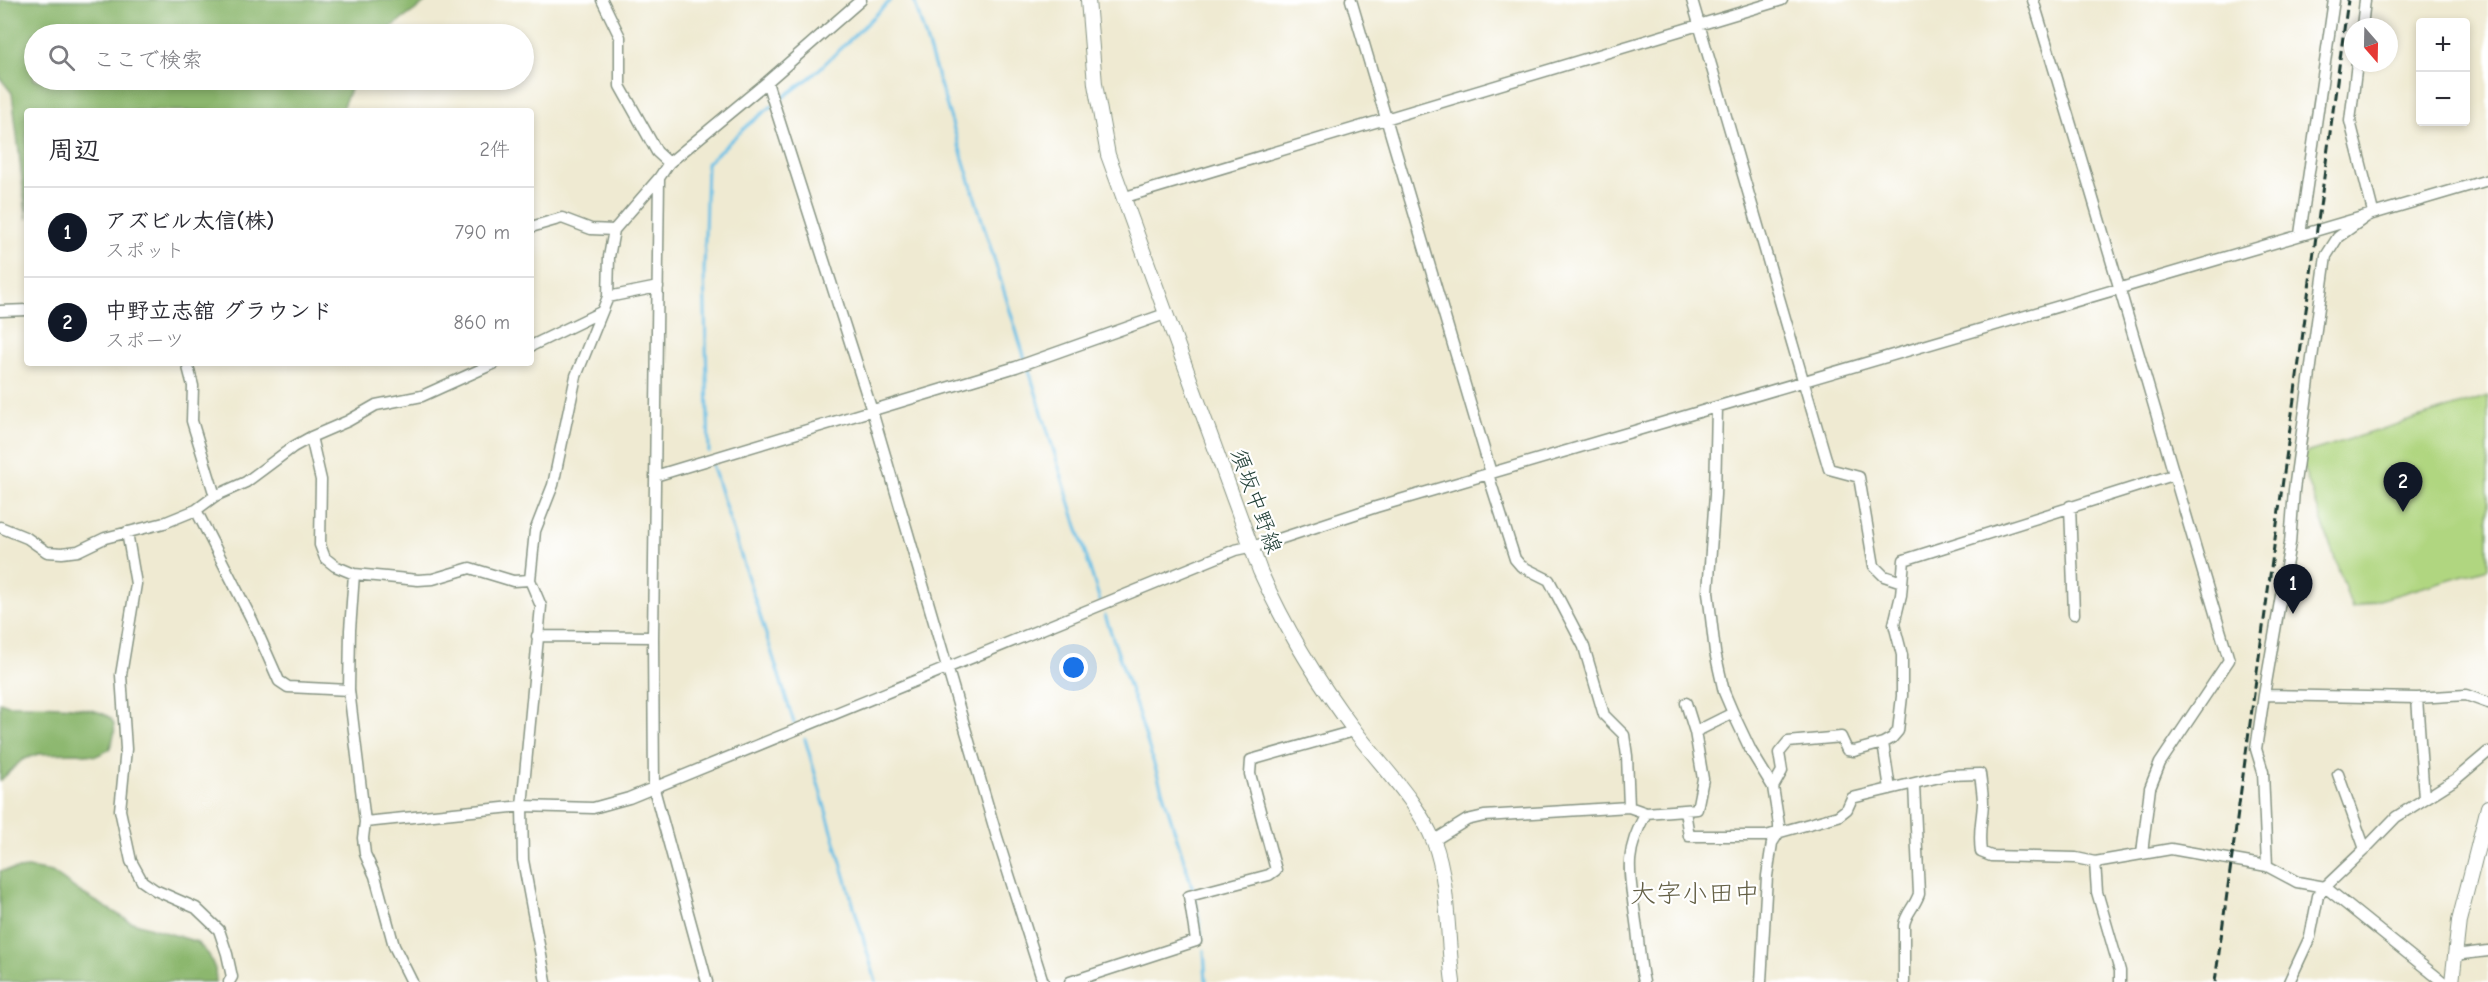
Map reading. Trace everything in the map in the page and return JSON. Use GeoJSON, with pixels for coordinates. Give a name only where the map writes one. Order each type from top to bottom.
{"type":"FeatureCollection","features":[{"type":"Feature","properties":{"kind":"main road","name":"須坂中野線"},"geometry":{"type":"LineString","coordinates":[[1088,0],[1095,84],[1102,133],[1122,198],[1251,546],[1266,585],[1289,630],[1322,684],[1354,731],[1415,808],[1433,841],[1441,868],[1453,982]]}},
{"type":"Feature","properties":{"kind":"main road"},"geometry":{"type":"LineString","coordinates":[[2452,982],[2459,921],[2488,807]]}},
{"type":"Feature","properties":{"kind":"street"},"geometry":{"type":"LineString","coordinates":[[602,0],[620,37],[620,86],[657,152],[669,163]]}},
{"type":"Feature","properties":{"kind":"street"},"geometry":{"type":"LineString","coordinates":[[546,982],[523,860],[522,806],[541,606],[530,580],[535,531],[553,485],[576,376],[608,297],[609,257],[614,230],[669,163],[861,0]]}},
{"type":"Feature","properties":{"kind":"street"},"geometry":{"type":"LineString","coordinates":[[1351,0],[1515,559],[1521,566],[1549,580],[1584,647],[1604,715],[1624,735],[1629,807]]}},
{"type":"Feature","properties":{"kind":"street"},"geometry":{"type":"LineString","coordinates":[[1692,0],[1829,469],[1859,477],[1874,566],[1884,576],[1902,582]]}},
{"type":"Feature","properties":{"kind":"street"},"geometry":{"type":"LineString","coordinates":[[1122,198],[1782,0]]}},
{"type":"Feature","properties":{"kind":"street"},"geometry":{"type":"LineString","coordinates":[[2034,0],[2229,660],[2160,763],[2150,788],[2142,853]]}},
{"type":"Feature","properties":{"kind":"street"},"geometry":{"type":"LineString","coordinates":[[2300,234],[2334,0]]}},
{"type":"Feature","properties":{"kind":"street"},"geometry":{"type":"LineString","coordinates":[[2363,18],[2365,0]]}},
{"type":"Feature","properties":{"kind":"street"},"geometry":{"type":"LineString","coordinates":[[2356,72],[2350,121],[2373,212]]}},
{"type":"Feature","properties":{"kind":"street"},"geometry":{"type":"LineString","coordinates":[[767,82],[872,411],[997,837],[1043,982]]}},
{"type":"Feature","properties":{"kind":"street"},"geometry":{"type":"LineString","coordinates":[[659,178],[653,637],[654,789],[707,982]]}},
{"type":"Feature","properties":{"kind":"street"},"geometry":{"type":"LineString","coordinates":[[365,822],[522,806],[593,808],[654,789],[947,666],[1235,550],[2121,289],[2373,212],[2488,180]]}},
{"type":"Feature","properties":{"kind":"street"},"geometry":{"type":"LineString","coordinates":[[2267,866],[2263,772],[2256,749],[2290,543],[2294,489],[2326,256],[2338,237],[2373,212]]}},
{"type":"Feature","properties":{"kind":"street"},"geometry":{"type":"LineString","coordinates":[[534,226],[562,218],[591,229],[614,230]]}},
{"type":"Feature","properties":{"kind":"street"},"geometry":{"type":"LineString","coordinates":[[608,297],[658,286]]}},
{"type":"Feature","properties":{"kind":"street"},"geometry":{"type":"LineString","coordinates":[[0,311],[24,310]]}},
{"type":"Feature","properties":{"kind":"street"},"geometry":{"type":"LineString","coordinates":[[534,345],[601,312]]}},
{"type":"Feature","properties":{"kind":"street"},"geometry":{"type":"LineString","coordinates":[[655,476],[1016,367],[1165,314]]}},
{"type":"Feature","properties":{"kind":"street"},"geometry":{"type":"LineString","coordinates":[[188,366],[194,386],[192,421],[215,496]]}},
{"type":"Feature","properties":{"kind":"street"},"geometry":{"type":"LineString","coordinates":[[0,527],[27,538],[47,552],[62,553],[78,551],[105,538],[164,523],[196,510],[215,496],[246,482],[293,447],[376,405],[422,396],[488,366]]}},
{"type":"Feature","properties":{"kind":"street"},"geometry":{"type":"LineString","coordinates":[[1717,407],[1716,495],[1708,592],[1714,652],[1724,692],[1733,713],[1751,751],[1773,787],[1779,832],[1772,843],[1767,876],[1761,982]]}},
{"type":"Feature","properties":{"kind":"street"},"geometry":{"type":"LineString","coordinates":[[311,437],[321,480],[320,545],[325,558],[336,566],[354,574],[418,580],[433,579],[450,572],[470,568],[513,581],[530,580]]}},
{"type":"Feature","properties":{"kind":"street"},"geometry":{"type":"LineString","coordinates":[[1773,787],[1782,771],[1779,753],[1788,742],[1841,737],[1847,750],[1854,751],[1883,743],[1892,738],[1898,730],[1902,696],[1902,655],[1894,624],[1904,560],[2173,475]]}},
{"type":"Feature","properties":{"kind":"street"},"geometry":{"type":"LineString","coordinates":[[2070,506],[2074,614]]}},
{"type":"Feature","properties":{"kind":"street"},"geometry":{"type":"LineString","coordinates":[[196,510],[252,620],[279,681],[288,687],[350,690]]}},
{"type":"Feature","properties":{"kind":"street"},"geometry":{"type":"LineString","coordinates":[[127,532],[136,584],[121,675],[126,749],[120,810],[131,861],[142,881],[155,890],[196,908],[219,930],[232,977],[230,982]]}},
{"type":"Feature","properties":{"kind":"street"},"geometry":{"type":"LineString","coordinates":[[354,574],[350,630],[350,690],[365,822],[363,838],[365,854],[375,876],[394,946],[412,982]]}},
{"type":"Feature","properties":{"kind":"street"},"geometry":{"type":"LineString","coordinates":[[537,636],[653,637]]}},
{"type":"Feature","properties":{"kind":"street"},"geometry":{"type":"LineString","coordinates":[[2264,695],[2417,698],[2466,695],[2488,703]]}},
{"type":"Feature","properties":{"kind":"street"},"geometry":{"type":"LineString","coordinates":[[2417,698],[2424,798]]}},
{"type":"Feature","properties":{"kind":"street"},"geometry":{"type":"LineString","coordinates":[[1433,841],[1467,820],[1484,816],[1629,807],[1646,813],[1685,812],[1697,809],[1703,779],[1695,732],[1686,703]]}},
{"type":"Feature","properties":{"kind":"street"},"geometry":{"type":"LineString","coordinates":[[1695,732],[1733,713]]}},
{"type":"Feature","properties":{"kind":"street"},"geometry":{"type":"LineString","coordinates":[[1070,982],[1196,941],[1189,896],[1269,875],[1276,870],[1250,774],[1251,760],[1354,731]]}},
{"type":"Feature","properties":{"kind":"street"},"geometry":{"type":"LineString","coordinates":[[1883,743],[1890,789]]}},
{"type":"Feature","properties":{"kind":"street"},"geometry":{"type":"LineString","coordinates":[[2289,982],[2310,937],[2318,896],[2325,886],[2366,849],[2396,817],[2456,779],[2488,752]]}},
{"type":"Feature","properties":{"kind":"street"},"geometry":{"type":"LineString","coordinates":[[1685,812],[1689,836],[1766,836],[1838,816],[1847,808],[1852,798],[1947,775],[1964,772],[1980,774],[1983,803],[1979,824],[1981,852],[1991,856],[2076,858],[2095,862],[2171,849],[2267,866],[2297,882],[2325,886],[2442,982]]}},
{"type":"Feature","properties":{"kind":"street"},"geometry":{"type":"LineString","coordinates":[[2338,774],[2366,849]]}},
{"type":"Feature","properties":{"kind":"street"},"geometry":{"type":"LineString","coordinates":[[1904,982],[1905,916],[1914,908],[1919,894],[1914,784]]}},
{"type":"Feature","properties":{"kind":"street"},"geometry":{"type":"LineString","coordinates":[[1644,982],[1639,960],[1629,863],[1634,836],[1646,813]]}},
{"type":"Feature","properties":{"kind":"street"},"geometry":{"type":"LineString","coordinates":[[2095,862],[2097,892],[2120,970],[2120,982]]}},
{"type":"Feature","properties":{"kind":"street"},"geometry":{"type":"LineString","coordinates":[[2454,955],[2488,951]]}},
{"type":"Feature","properties":{"kind":"green space"},"geometry":{"type":"Polygon","coordinates":[[[0,0],[429,0],[396,24],[24,24],[24,90],[350,90],[342,108],[24,108],[24,195],[12,93],[0,78],[0,0]]]}},
{"type":"Feature","properties":{"kind":"green space"},"geometry":{"type":"Polygon","coordinates":[[[2488,396],[2488,568],[2352,608],[2299,455],[2488,396]]]}},
{"type":"Feature","properties":{"kind":"green space"},"geometry":{"type":"Polygon","coordinates":[[[0,702],[8,705],[65,706],[96,711],[113,722],[114,736],[109,750],[96,756],[78,753],[38,754],[22,760],[0,781],[0,702]]]}},
{"type":"Feature","properties":{"kind":"green space"},"geometry":{"type":"Polygon","coordinates":[[[28,868],[52,872],[80,892],[129,921],[197,942],[209,955],[215,969],[216,982],[0,982],[0,871],[28,868]]]}},
{"type":"Feature","properties":{"kind":"waterway"},"geometry":{"type":"LineString","coordinates":[[777,102],[812,76],[891,0]]}},
{"type":"Feature","properties":{"kind":"waterway"},"geometry":{"type":"LineString","coordinates":[[914,0],[1025,359]]}},
{"type":"Feature","properties":{"kind":"waterway"},"geometry":{"type":"LineString","coordinates":[[709,452],[704,272],[707,163],[772,106]]}},
{"type":"Feature","properties":{"kind":"waterway"},"geometry":{"type":"LineString","coordinates":[[1028,367],[1100,601]]}},
{"type":"Feature","properties":{"kind":"waterway"},"geometry":{"type":"LineString","coordinates":[[712,464],[794,723]]}},
{"type":"Feature","properties":{"kind":"waterway"},"geometry":{"type":"LineString","coordinates":[[1105,615],[1195,896],[1202,939]]}},
{"type":"Feature","properties":{"kind":"waterway"},"geometry":{"type":"LineString","coordinates":[[805,739],[876,982]]}},
{"type":"Feature","properties":{"kind":"waterway"},"geometry":{"type":"LineString","coordinates":[[1204,950],[1206,982]]}},
{"type":"Feature","properties":{"kind":"railway"},"geometry":{"type":"LineString","coordinates":[[2215,982],[2348,0]]}},
{"type":"Feature","properties":{"kind":"place","name":"中野立志舘 グラウンド"},"geometry":{"type":"Point","coordinates":[2403,512]}},
{"type":"Feature","properties":{"kind":"place","name":"アズビル太信(株)"},"geometry":{"type":"Point","coordinates":[2293,614]}},
{"type":"Feature","properties":{"kind":"district","name":"大字小田中"},"geometry":{"type":"Point","coordinates":[1695,894]}}]}
